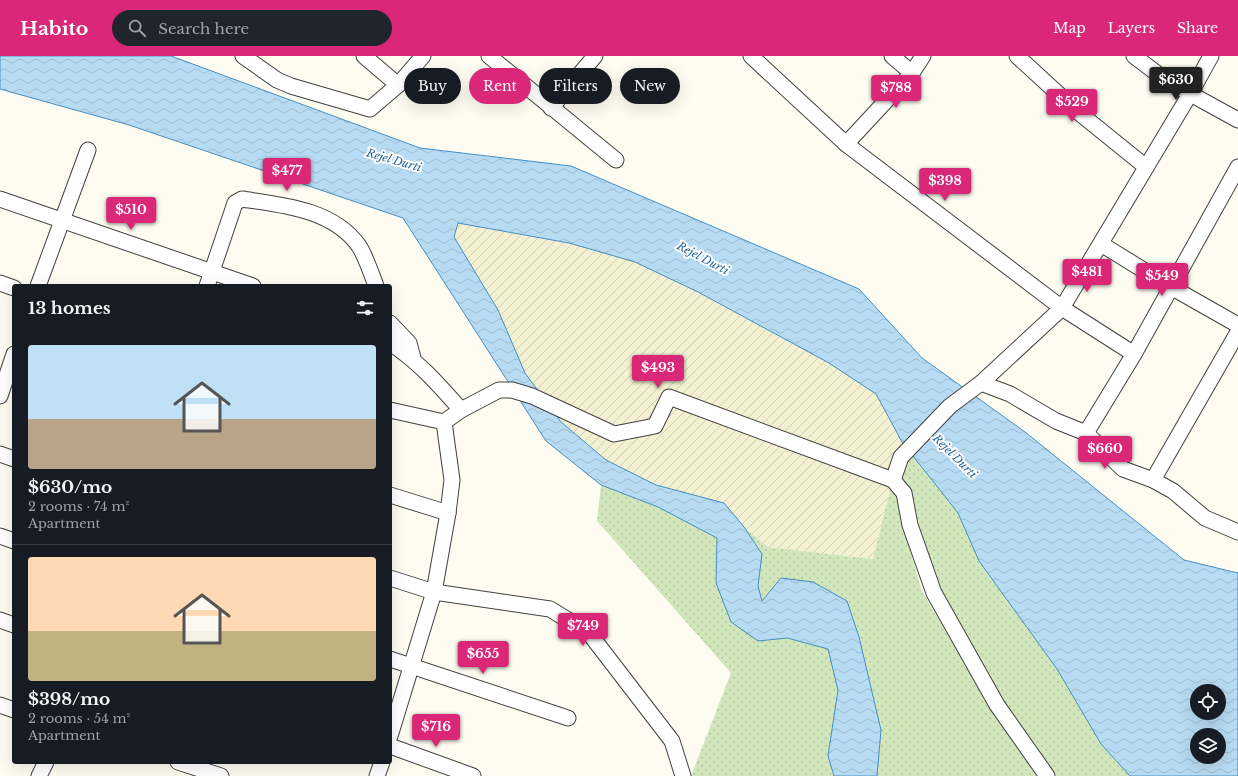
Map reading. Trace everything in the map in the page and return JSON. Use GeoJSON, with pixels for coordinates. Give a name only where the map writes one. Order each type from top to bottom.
{"type":"FeatureCollection","features":[{"type":"Feature","properties":{"kind":"street"},"geometry":{"type":"LineString","coordinates":[[243,56],[277,80],[291,86],[364,109],[375,107],[398,85],[423,56]]}},
{"type":"Feature","properties":{"kind":"street"},"geometry":{"type":"LineString","coordinates":[[364,56],[398,85]]}},
{"type":"Feature","properties":{"kind":"street"},"geometry":{"type":"LineString","coordinates":[[489,56],[616,160]]}},
{"type":"Feature","properties":{"kind":"street"},"geometry":{"type":"LineString","coordinates":[[551,108],[595,56]]}},
{"type":"Feature","properties":{"kind":"street"},"geometry":{"type":"LineString","coordinates":[[751,56],[846,144],[1062,308],[1134,354]]}},
{"type":"Feature","properties":{"kind":"street"},"geometry":{"type":"LineString","coordinates":[[892,56],[912,73]]}},
{"type":"Feature","properties":{"kind":"street"},"geometry":{"type":"LineString","coordinates":[[846,144],[912,73],[923,56]]}},
{"type":"Feature","properties":{"kind":"street"},"geometry":{"type":"LineString","coordinates":[[1017,56],[1078,112],[1146,167]]}},
{"type":"Feature","properties":{"kind":"street"},"geometry":{"type":"LineString","coordinates":[[1134,56],[1168,81],[1238,120]]}},
{"type":"Feature","properties":{"kind":"street"},"geometry":{"type":"LineString","coordinates":[[893,480],[901,457],[950,406],[981,383],[1062,308],[1190,94],[1211,56]]}},
{"type":"Feature","properties":{"kind":"street"},"geometry":{"type":"LineString","coordinates":[[39,284],[88,150]]}},
{"type":"Feature","properties":{"kind":"street"},"geometry":{"type":"LineString","coordinates":[[1086,433],[1134,354],[1238,167]]}},
{"type":"Feature","properties":{"kind":"street"},"geometry":{"type":"LineString","coordinates":[[0,199],[62,221],[209,279],[240,284]]}},
{"type":"Feature","properties":{"kind":"street"},"geometry":{"type":"LineString","coordinates":[[209,279],[235,203],[242,199],[297,207],[335,224],[354,239],[360,247],[375,284]]}},
{"type":"Feature","properties":{"kind":"street"},"geometry":{"type":"LineString","coordinates":[[1101,244],[1171,287],[1238,325]]}},
{"type":"Feature","properties":{"kind":"street"},"geometry":{"type":"LineString","coordinates":[[0,283],[12,287]]}},
{"type":"Feature","properties":{"kind":"street"},"geometry":{"type":"LineString","coordinates":[[392,325],[408,343],[413,358]]}},
{"type":"Feature","properties":{"kind":"street"},"geometry":{"type":"LineString","coordinates":[[1154,480],[1238,332]]}},
{"type":"Feature","properties":{"kind":"street"},"geometry":{"type":"LineString","coordinates":[[392,344],[413,358],[434,378],[461,410]]}},
{"type":"Feature","properties":{"kind":"street"},"geometry":{"type":"LineString","coordinates":[[0,396],[12,359]]}},
{"type":"Feature","properties":{"kind":"street"},"geometry":{"type":"LineString","coordinates":[[981,383],[1010,394],[1056,421],[1086,433],[1123,469],[1154,480],[1173,491],[1206,518],[1238,532]]}},
{"type":"Feature","properties":{"kind":"street"},"geometry":{"type":"LineString","coordinates":[[392,410],[444,422],[461,410],[498,390],[512,390],[532,396],[614,434],[655,426],[669,397],[893,480],[904,493],[910,525],[934,593],[996,705],[1048,776]]}},
{"type":"Feature","properties":{"kind":"street"},"geometry":{"type":"LineString","coordinates":[[392,729],[434,592],[448,514],[452,480],[444,422]]}},
{"type":"Feature","properties":{"kind":"street"},"geometry":{"type":"LineString","coordinates":[[0,454],[12,458]]}},
{"type":"Feature","properties":{"kind":"street"},"geometry":{"type":"LineString","coordinates":[[392,496],[448,514]]}},
{"type":"Feature","properties":{"kind":"street"},"geometry":{"type":"LineString","coordinates":[[0,536],[12,540]]}},
{"type":"Feature","properties":{"kind":"street"},"geometry":{"type":"LineString","coordinates":[[392,579],[434,592],[550,609],[589,633],[672,741],[683,776]]}},
{"type":"Feature","properties":{"kind":"street"},"geometry":{"type":"LineString","coordinates":[[0,620],[12,625]]}},
{"type":"Feature","properties":{"kind":"street"},"geometry":{"type":"LineString","coordinates":[[392,660],[568,718]]}},
{"type":"Feature","properties":{"kind":"street"},"geometry":{"type":"LineString","coordinates":[[0,705],[12,709]]}},
{"type":"Feature","properties":{"kind":"street"},"geometry":{"type":"LineString","coordinates":[[392,747],[473,776]]}},
{"type":"Feature","properties":{"kind":"street"},"geometry":{"type":"LineString","coordinates":[[39,776],[45,764]]}},
{"type":"Feature","properties":{"kind":"street"},"geometry":{"type":"LineString","coordinates":[[51,776],[52,764]]}},
{"type":"Feature","properties":{"kind":"street"},"geometry":{"type":"LineString","coordinates":[[185,764],[211,771]]}},
{"type":"Feature","properties":{"kind":"street"},"geometry":{"type":"LineString","coordinates":[[377,776],[381,764]]}},
{"type":"Feature","properties":{"kind":"shaded area"},"geometry":{"type":"Polygon","coordinates":[[[458,223],[569,243],[635,262],[698,292],[829,363],[876,394],[902,442],[873,559],[768,547],[744,527],[724,503],[656,485],[606,460],[561,422],[525,373],[498,310],[454,237],[458,223]]]}},
{"type":"Feature","properties":{"kind":"green space"},"geometry":{"type":"Polygon","coordinates":[[[911,453],[958,513],[979,561],[1057,669],[1101,744],[1130,776],[1052,776],[1000,703],[937,591],[897,479],[911,453]]]}},
{"type":"Feature","properties":{"kind":"green space"},"geometry":{"type":"Polygon","coordinates":[[[601,485],[658,507],[718,538],[716,583],[758,641],[787,638],[828,649],[838,690],[828,756],[834,776],[691,776],[731,673],[597,521],[601,485]]]}},
{"type":"Feature","properties":{"kind":"green space"},"geometry":{"type":"Polygon","coordinates":[[[891,486],[901,509],[905,533],[922,591],[991,709],[1037,776],[877,776],[881,730],[859,637],[847,601],[762,602],[758,586],[762,554],[744,527],[768,547],[873,559],[891,486]]]}},
{"type":"Feature","properties":{"kind":"water","name":"Rejel Durti"},"geometry":{"type":"Polygon","coordinates":[[[0,56],[171,56],[420,148],[571,166],[859,289],[922,358],[1025,432],[1184,560],[1238,573],[1238,776],[1130,776],[1101,744],[1057,669],[979,561],[958,513],[902,442],[876,394],[829,363],[698,292],[635,262],[569,243],[458,223],[454,237],[498,310],[525,373],[561,422],[606,460],[656,485],[724,503],[744,527],[762,554],[758,586],[762,601],[781,578],[813,582],[847,601],[859,637],[881,730],[877,776],[834,776],[828,756],[838,690],[828,649],[787,638],[758,641],[731,622],[716,583],[717,538],[658,507],[601,485],[546,441],[403,218],[129,125],[0,89],[0,56]]]}}]}
